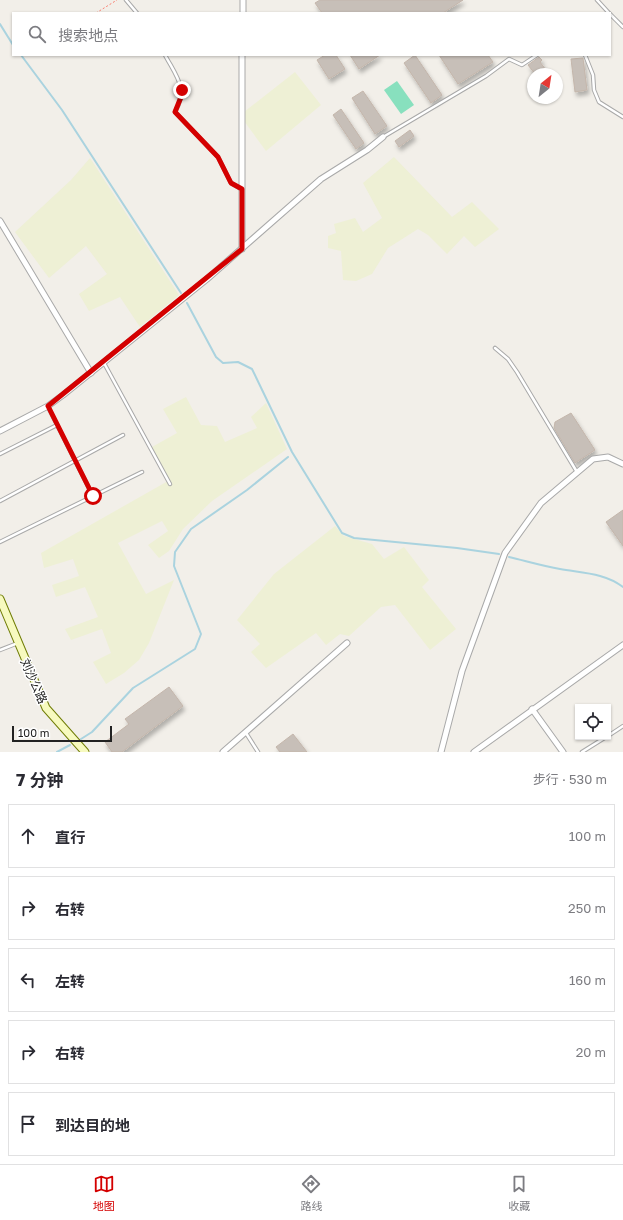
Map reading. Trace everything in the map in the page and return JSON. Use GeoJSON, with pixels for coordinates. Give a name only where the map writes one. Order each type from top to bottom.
{"type":"FeatureCollection","features":[{"type":"Feature","properties":{"kind":"main road","name":"刘沙公路"},"geometry":{"type":"LineString","coordinates":[[0,599],[46,708],[85,752]]}},
{"type":"Feature","properties":{"kind":"street"},"geometry":{"type":"LineString","coordinates":[[242,12],[243,0]]}},
{"type":"Feature","properties":{"kind":"street"},"geometry":{"type":"LineString","coordinates":[[242,56],[242,249]]}},
{"type":"Feature","properties":{"kind":"street"},"geometry":{"type":"LineString","coordinates":[[0,431],[48,406],[91,373],[242,249],[321,179],[367,150],[383,137]]}},
{"type":"Feature","properties":{"kind":"street"},"geometry":{"type":"LineString","coordinates":[[0,221],[91,373]]}},
{"type":"Feature","properties":{"kind":"street"},"geometry":{"type":"LineString","coordinates":[[441,752],[462,671],[505,553],[541,503],[577,472],[593,460],[608,457],[623,464]]}},
{"type":"Feature","properties":{"kind":"street"},"geometry":{"type":"LineString","coordinates":[[223,752],[347,643]]}},
{"type":"Feature","properties":{"kind":"street"},"geometry":{"type":"LineString","coordinates":[[474,752],[623,645]]}},
{"type":"Feature","properties":{"kind":"street"},"geometry":{"type":"LineString","coordinates":[[532,709],[563,752]]}},
{"type":"Feature","properties":{"kind":"lane"},"geometry":{"type":"LineString","coordinates":[[126,0],[135,12]]}},
{"type":"Feature","properties":{"kind":"lane"},"geometry":{"type":"LineString","coordinates":[[597,0],[609,12]]}},
{"type":"Feature","properties":{"kind":"lane"},"geometry":{"type":"LineString","coordinates":[[611,14],[623,28]]}},
{"type":"Feature","properties":{"kind":"lane"},"geometry":{"type":"LineString","coordinates":[[166,56],[180,83],[182,90],[180,102],[175,112],[218,157],[231,183],[242,189]]}},
{"type":"Feature","properties":{"kind":"lane"},"geometry":{"type":"LineString","coordinates":[[383,137],[486,76],[508,60],[522,65],[536,56]]}},
{"type":"Feature","properties":{"kind":"lane"},"geometry":{"type":"LineString","coordinates":[[585,56],[594,75],[594,90],[599,102],[623,117]]}},
{"type":"Feature","properties":{"kind":"lane"},"geometry":{"type":"LineString","coordinates":[[496,348],[508,359],[517,372],[577,472]]}},
{"type":"Feature","properties":{"kind":"lane"},"geometry":{"type":"LineString","coordinates":[[104,363],[170,484]]}},
{"type":"Feature","properties":{"kind":"lane"},"geometry":{"type":"LineString","coordinates":[[48,406],[93,496]]}},
{"type":"Feature","properties":{"kind":"lane"},"geometry":{"type":"LineString","coordinates":[[0,454],[57,425]]}},
{"type":"Feature","properties":{"kind":"lane"},"geometry":{"type":"LineString","coordinates":[[0,501],[123,434]]}},
{"type":"Feature","properties":{"kind":"lane"},"geometry":{"type":"LineString","coordinates":[[0,542],[142,472]]}},
{"type":"Feature","properties":{"kind":"lane"},"geometry":{"type":"LineString","coordinates":[[0,650],[18,643]]}},
{"type":"Feature","properties":{"kind":"lane"},"geometry":{"type":"LineString","coordinates":[[611,734],[623,726]]}},
{"type":"Feature","properties":{"kind":"lane"},"geometry":{"type":"LineString","coordinates":[[246,733],[258,752]]}},
{"type":"Feature","properties":{"kind":"lane"},"geometry":{"type":"LineString","coordinates":[[582,752],[601,740]]}},
{"type":"Feature","properties":{"kind":"path"},"geometry":{"type":"LineString","coordinates":[[98,12],[117,0]]}},
{"type":"Feature","properties":{"kind":"green space"},"geometry":{"type":"Polygon","coordinates":[[[295,72],[321,105],[266,151],[244,121],[244,112],[295,72]]]}},
{"type":"Feature","properties":{"kind":"green space"},"geometry":{"type":"Polygon","coordinates":[[[397,81],[414,105],[401,114],[384,90],[397,81]]]}},
{"type":"Feature","properties":{"kind":"green space"},"geometry":{"type":"Polygon","coordinates":[[[394,157],[452,217],[472,202],[499,229],[475,247],[464,236],[447,254],[428,235],[418,229],[388,248],[372,274],[356,281],[343,280],[341,251],[328,248],[328,236],[336,233],[334,224],[355,218],[363,232],[382,218],[363,183],[394,157]]]}},
{"type":"Feature","properties":{"kind":"green space"},"geometry":{"type":"Polygon","coordinates":[[[90,158],[179,295],[140,327],[120,297],[89,311],[79,294],[107,274],[86,246],[49,278],[15,232],[71,180],[90,158]]]}},
{"type":"Feature","properties":{"kind":"green space"},"geometry":{"type":"Polygon","coordinates":[[[186,397],[201,425],[217,426],[225,442],[257,428],[251,417],[266,403],[287,449],[212,501],[183,529],[169,551],[159,558],[148,545],[168,531],[162,521],[118,543],[146,594],[174,580],[149,643],[139,660],[124,673],[106,684],[93,662],[111,653],[102,629],[71,640],[65,629],[98,617],[85,587],[56,597],[52,585],[79,576],[73,559],[44,568],[41,553],[168,481],[152,447],[177,433],[163,409],[186,397]]]}},
{"type":"Feature","properties":{"kind":"green space"},"geometry":{"type":"Polygon","coordinates":[[[335,526],[344,536],[372,544],[384,559],[404,547],[429,580],[422,587],[456,629],[430,650],[395,605],[381,607],[349,636],[340,634],[326,645],[316,633],[266,668],[251,652],[260,644],[237,620],[274,574],[335,526]]]}},
{"type":"Feature","properties":{"kind":"building"},"geometry":{"type":"Polygon","coordinates":[[[320,0],[463,0],[445,12],[321,12],[315,3],[320,0]]]}},
{"type":"Feature","properties":{"kind":"building"},"geometry":{"type":"Polygon","coordinates":[[[323,56],[337,56],[345,69],[329,79],[317,60],[323,56]]]}},
{"type":"Feature","properties":{"kind":"building"},"geometry":{"type":"Polygon","coordinates":[[[351,56],[378,56],[359,69],[351,56]]]}},
{"type":"Feature","properties":{"kind":"building"},"geometry":{"type":"Polygon","coordinates":[[[416,56],[442,95],[431,103],[404,63],[416,56]]]}},
{"type":"Feature","properties":{"kind":"building"},"geometry":{"type":"Polygon","coordinates":[[[440,56],[489,56],[493,62],[458,84],[440,56]]]}},
{"type":"Feature","properties":{"kind":"building"},"geometry":{"type":"Polygon","coordinates":[[[539,57],[542,60],[540,62],[544,68],[530,68],[528,65],[539,57]]]}},
{"type":"Feature","properties":{"kind":"building"},"geometry":{"type":"Polygon","coordinates":[[[583,58],[587,90],[575,92],[571,59],[583,58]]]}},
{"type":"Feature","properties":{"kind":"building"},"geometry":{"type":"Polygon","coordinates":[[[363,91],[387,126],[375,134],[352,98],[363,91]]]}},
{"type":"Feature","properties":{"kind":"building"},"geometry":{"type":"Polygon","coordinates":[[[341,109],[364,143],[356,149],[333,115],[341,109]]]}},
{"type":"Feature","properties":{"kind":"building"},"geometry":{"type":"Polygon","coordinates":[[[410,130],[414,136],[399,147],[395,141],[410,130]]]}},
{"type":"Feature","properties":{"kind":"building"},"geometry":{"type":"Polygon","coordinates":[[[571,413],[595,450],[575,463],[554,428],[555,422],[571,413]]]}},
{"type":"Feature","properties":{"kind":"building"},"geometry":{"type":"Polygon","coordinates":[[[623,510],[623,546],[606,522],[623,510]]]}},
{"type":"Feature","properties":{"kind":"building"},"geometry":{"type":"Polygon","coordinates":[[[169,687],[183,706],[122,752],[112,752],[105,742],[129,724],[125,719],[169,687]]]}},
{"type":"Feature","properties":{"kind":"building"},"geometry":{"type":"Polygon","coordinates":[[[293,734],[307,752],[280,752],[276,747],[293,734]]]}},
{"type":"Feature","properties":{"kind":"waterway"},"geometry":{"type":"LineString","coordinates":[[0,24],[12,43]]}},
{"type":"Feature","properties":{"kind":"waterway"},"geometry":{"type":"LineString","coordinates":[[22,56],[62,110],[181,293]]}},
{"type":"Feature","properties":{"kind":"waterway"},"geometry":{"type":"LineString","coordinates":[[187,303],[216,357],[223,363],[238,362],[252,369],[292,452],[342,533],[354,538],[457,548],[499,554]]}},
{"type":"Feature","properties":{"kind":"waterway"},"geometry":{"type":"LineString","coordinates":[[81,739],[92,732],[133,688],[195,649],[201,634],[174,566],[175,552],[191,529],[247,490],[288,457]]}},
{"type":"Feature","properties":{"kind":"waterway"},"geometry":{"type":"LineString","coordinates":[[509,557],[554,568],[601,576],[616,582],[623,587]]}},
{"type":"Feature","properties":{"kind":"waterway"},"geometry":{"type":"LineString","coordinates":[[57,752],[70,745]]}},
{"type":"Feature","properties":{"kind":"route"},"geometry":{"type":"LineString","coordinates":[[93,496],[48,406],[104,363],[242,249],[242,189],[231,183],[218,157],[175,112],[182,90]]}}]}
